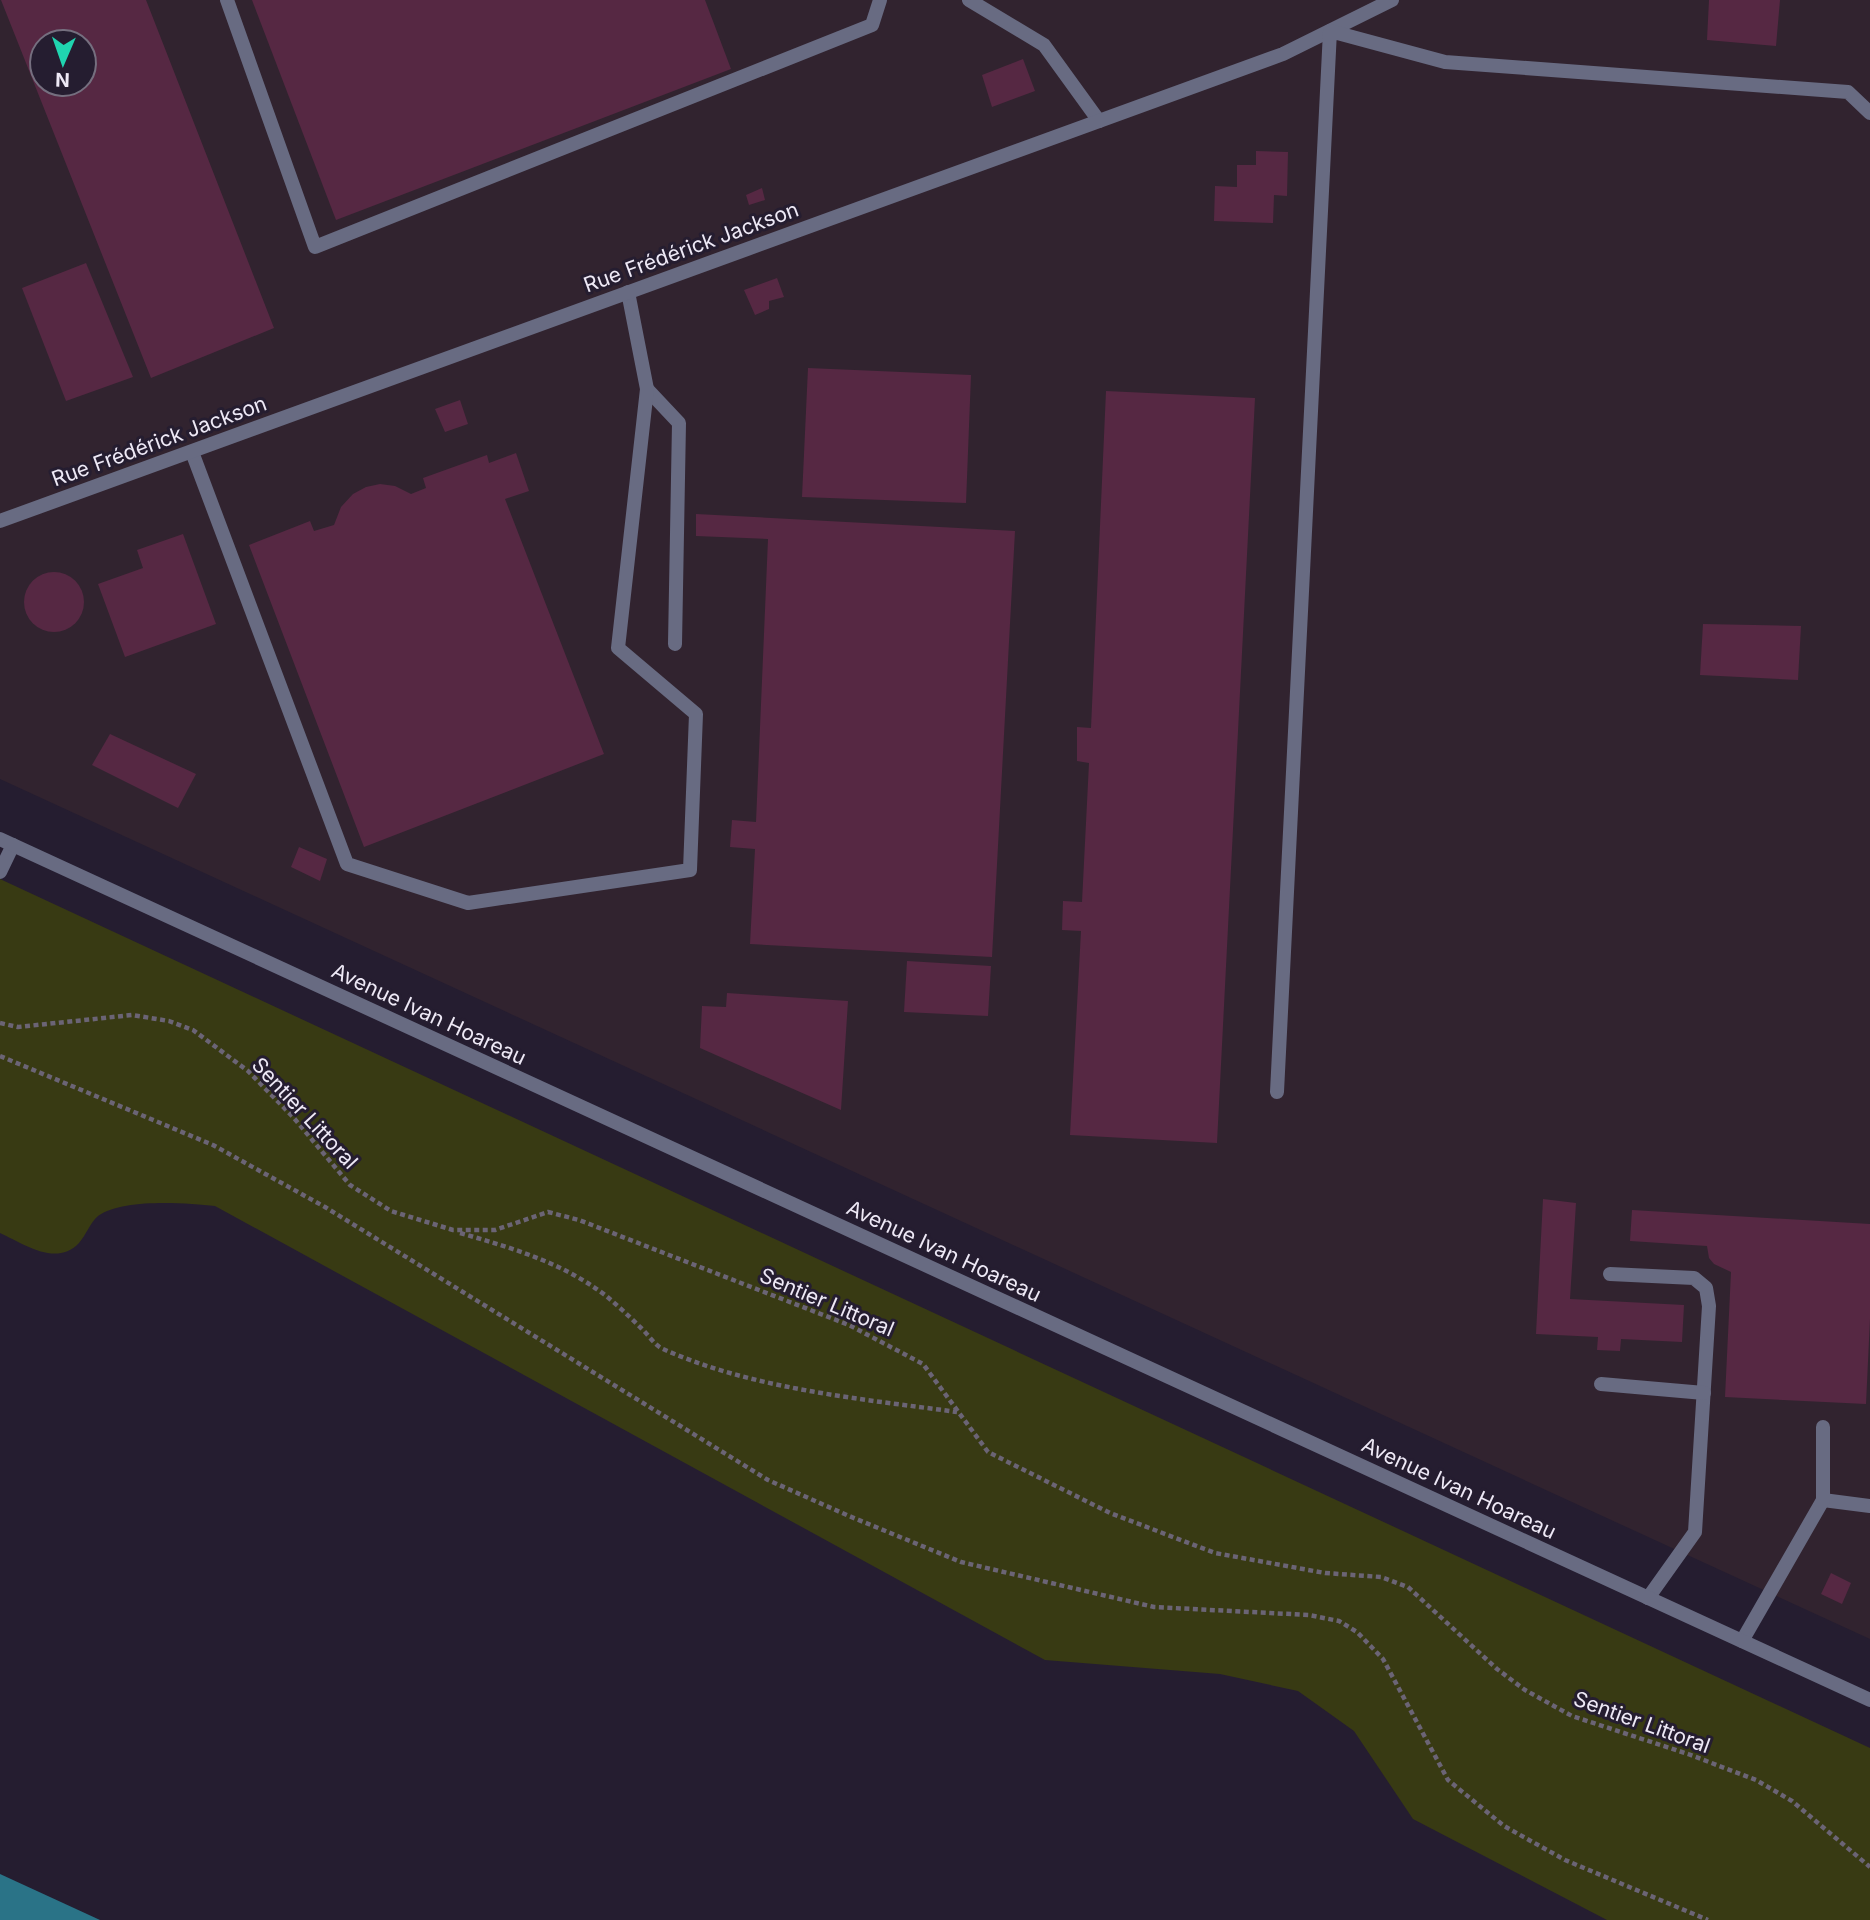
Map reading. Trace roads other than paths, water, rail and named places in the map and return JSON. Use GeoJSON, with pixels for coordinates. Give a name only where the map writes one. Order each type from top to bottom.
{"type":"FeatureCollection","features":[{"type":"Feature","properties":{"kind":"street"},"geometry":{"type":"LineString","coordinates":[[228,0],[315,247],[872,25],[880,0]]}},
{"type":"Feature","properties":{"kind":"street"},"geometry":{"type":"LineString","coordinates":[[969,0],[1044,45],[1099,121]]}},
{"type":"Feature","properties":{"kind":"street","name":"Rue Frédérick Jackson"},"geometry":{"type":"LineString","coordinates":[[0,521],[1283,54],[1392,0]]}},
{"type":"Feature","properties":{"kind":"street"},"geometry":{"type":"LineString","coordinates":[[1277,1092],[1330,31],[1445,62],[1848,92],[1870,113]]}},
{"type":"Feature","properties":{"kind":"street"},"geometry":{"type":"LineString","coordinates":[[192,452],[347,864],[468,903],[690,870],[696,714],[618,648],[647,389],[628,292]]}},
{"type":"Feature","properties":{"kind":"street"},"geometry":{"type":"LineString","coordinates":[[647,389],[679,423],[676,644]]}},
{"type":"Feature","properties":{"kind":"street"},"geometry":{"type":"LineString","coordinates":[[0,872],[7,842]]}},
{"type":"Feature","properties":{"kind":"street","name":"Avenue Ivan Hoareau"},"geometry":{"type":"LineString","coordinates":[[7,842],[1870,1700]]}},
{"type":"Feature","properties":{"kind":"street"},"geometry":{"type":"LineString","coordinates":[[1610,1274],[1694,1278],[1706,1288],[1709,1306],[1695,1532],[1648,1598]]}},
{"type":"Feature","properties":{"kind":"street"},"geometry":{"type":"LineString","coordinates":[[1601,1384],[1704,1392]]}},
{"type":"Feature","properties":{"kind":"street"},"geometry":{"type":"LineString","coordinates":[[1742,1641],[1823,1500],[1823,1427]]}},
{"type":"Feature","properties":{"kind":"street"},"geometry":{"type":"LineString","coordinates":[[1823,1500],[1870,1506]]}},
{"type":"Feature","properties":{"kind":"water"},"geometry":{"type":"Polygon","coordinates":[[[0,1874],[100,1920],[0,1920],[0,1874]]]}}]}
